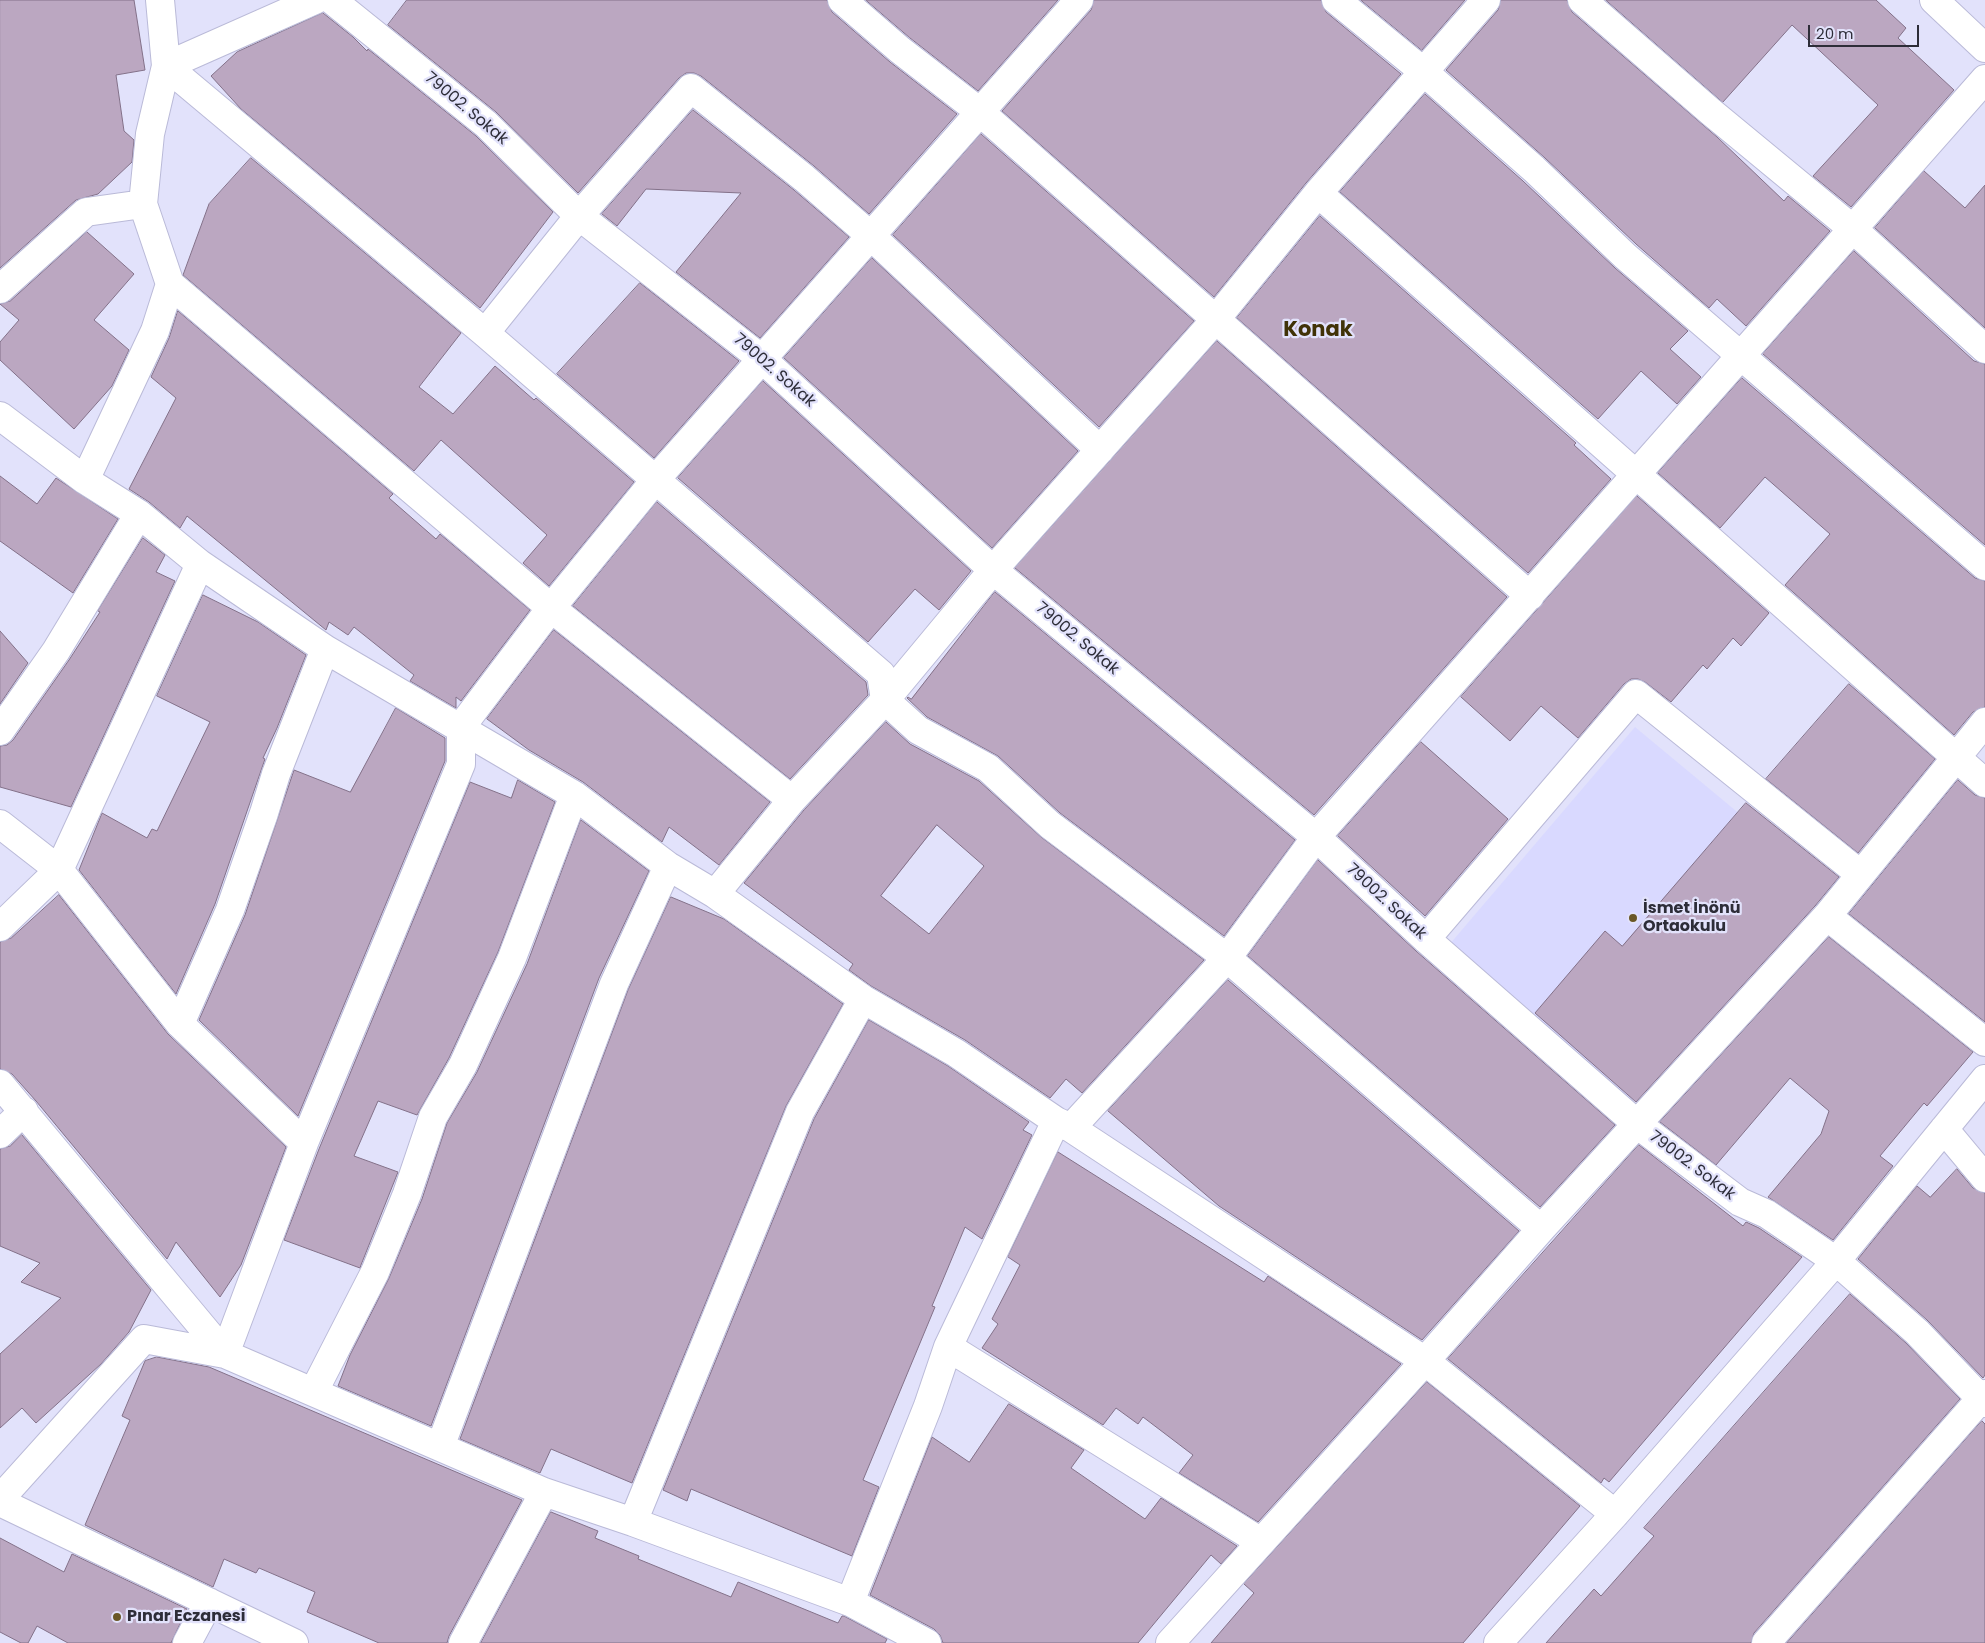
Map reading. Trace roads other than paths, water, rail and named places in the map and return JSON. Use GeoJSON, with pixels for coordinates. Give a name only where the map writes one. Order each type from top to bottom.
{"type":"FeatureCollection","features":[{"type":"Feature","properties":{"kind":"street"},"geometry":{"type":"LineString","coordinates":[[160,0],[166,66],[150,134],[143,204],[170,284],[551,608],[792,800]]}},
{"type":"Feature","properties":{"kind":"street"},"geometry":{"type":"LineString","coordinates":[[166,66],[315,0]]}},
{"type":"Feature","properties":{"kind":"street","name":"79002. Sokak"},"geometry":{"type":"LineString","coordinates":[[332,0],[486,124],[579,216],[762,359],[993,570],[1316,837],[1426,939],[1637,1124],[1740,1202],[1767,1214],[1836,1261],[1917,1332],[1984,1399]]}},
{"type":"Feature","properties":{"kind":"street"},"geometry":{"type":"LineString","coordinates":[[842,0],[900,50],[980,112],[1530,596]]}},
{"type":"Feature","properties":{"kind":"street"},"geometry":{"type":"LineString","coordinates":[[225,1354],[304,1144],[461,764],[461,727],[551,608],[656,479],[1079,0]]}},
{"type":"Feature","properties":{"kind":"street"},"geometry":{"type":"LineString","coordinates":[[1336,0],[1424,72],[1534,169],[1625,256],[1985,566]]}},
{"type":"Feature","properties":{"kind":"street"},"geometry":{"type":"LineString","coordinates":[[715,894],[792,800],[885,700],[993,570],[1216,319],[1318,193],[1486,0]]}},
{"type":"Feature","properties":{"kind":"street"},"geometry":{"type":"LineString","coordinates":[[1582,0],[1711,112],[1854,230],[1985,349]]}},
{"type":"Feature","properties":{"kind":"street"},"geometry":{"type":"LineString","coordinates":[[1934,0],[1985,48]]}},
{"type":"Feature","properties":{"kind":"street"},"geometry":{"type":"LineString","coordinates":[[166,66],[485,333],[881,674],[885,700],[918,730],[988,768],[1050,825],[1227,958],[1541,1229]]}},
{"type":"Feature","properties":{"kind":"street"},"geometry":{"type":"LineString","coordinates":[[850,1602],[928,1406],[948,1347],[1064,1125],[1227,958],[1316,837],[1530,596],[1634,475],[1854,230],[1985,79]]}},
{"type":"Feature","properties":{"kind":"street"},"geometry":{"type":"LineString","coordinates":[[485,333],[579,216],[691,88],[804,178],[870,236],[1100,450]]}},
{"type":"Feature","properties":{"kind":"street"},"geometry":{"type":"LineString","coordinates":[[1318,193],[1634,475],[1956,755],[1985,783]]}},
{"type":"Feature","properties":{"kind":"street"},"geometry":{"type":"LineString","coordinates":[[0,289],[86,212],[143,204]]}},
{"type":"Feature","properties":{"kind":"street"},"geometry":{"type":"LineString","coordinates":[[86,480],[154,331],[170,284]]}},
{"type":"Feature","properties":{"kind":"street"},"geometry":{"type":"LineString","coordinates":[[0,416],[86,480],[139,514],[200,564],[325,649],[461,727],[574,795],[668,866],[715,894],[863,999],[956,1053],[1425,1361],[1615,1514]]}},
{"type":"Feature","properties":{"kind":"street"},"geometry":{"type":"LineString","coordinates":[[0,730],[56,651],[139,514]]}},
{"type":"Feature","properties":{"kind":"street"},"geometry":{"type":"LineString","coordinates":[[0,926],[59,870],[200,564]]}},
{"type":"Feature","properties":{"kind":"street"},"geometry":{"type":"LineString","coordinates":[[180,1024],[230,910],[276,774],[325,649]]}},
{"type":"Feature","properties":{"kind":"street"},"geometry":{"type":"LineString","coordinates":[[1426,939],[1636,694],[1860,874]]}},
{"type":"Feature","properties":{"kind":"street"},"geometry":{"type":"LineString","coordinates":[[1170,1643],[1425,1361],[1541,1229],[1826,916],[1956,755],[1985,722]]}},
{"type":"Feature","properties":{"kind":"street"},"geometry":{"type":"LineString","coordinates":[[314,1391],[375,1272],[407,1194],[433,1117],[463,1065],[512,958],[574,795]]}},
{"type":"Feature","properties":{"kind":"street"},"geometry":{"type":"LineString","coordinates":[[0,824],[59,870],[180,1024],[304,1144]]}},
{"type":"Feature","properties":{"kind":"street"},"geometry":{"type":"LineString","coordinates":[[440,1447],[614,984],[668,866]]}},
{"type":"Feature","properties":{"kind":"street"},"geometry":{"type":"LineString","coordinates":[[1826,916],[1985,1042]]}},
{"type":"Feature","properties":{"kind":"street"},"geometry":{"type":"LineString","coordinates":[[633,1522],[800,1112],[863,999]]}},
{"type":"Feature","properties":{"kind":"street"},"geometry":{"type":"LineString","coordinates":[[1498,1643],[1615,1514],[1836,1261],[1985,1079]]}},
{"type":"Feature","properties":{"kind":"street"},"geometry":{"type":"LineString","coordinates":[[0,1084],[225,1354]]}},
{"type":"Feature","properties":{"kind":"street"},"geometry":{"type":"LineString","coordinates":[[0,1134],[24,1111]]}},
{"type":"Feature","properties":{"kind":"street"},"geometry":{"type":"LineString","coordinates":[[1944,1129],[1985,1178]]}},
{"type":"Feature","properties":{"kind":"street"},"geometry":{"type":"LineString","coordinates":[[294,1643],[0,1500],[144,1338],[225,1354],[544,1492],[633,1522],[850,1602],[927,1643]]}},
{"type":"Feature","properties":{"kind":"street"},"geometry":{"type":"LineString","coordinates":[[948,1347],[1261,1542]]}},
{"type":"Feature","properties":{"kind":"street"},"geometry":{"type":"LineString","coordinates":[[1766,1643],[1984,1399]]}},
{"type":"Feature","properties":{"kind":"street"},"geometry":{"type":"LineString","coordinates":[[463,1643],[544,1492]]}},
{"type":"Feature","properties":{"kind":"street"},"geometry":{"type":"LineString","coordinates":[[187,1643],[208,1602]]}},
{"type":"Feature","properties":{"kind":"place","name":"İsmet İnönü Ortaokulu"},"geometry":{"type":"Point","coordinates":[1633,918]}},
{"type":"Feature","properties":{"kind":"place","name":"Pınar Eczanesi"},"geometry":{"type":"Point","coordinates":[117,1617]}},
{"type":"Feature","properties":{"kind":"district","name":"Konak"},"geometry":{"type":"Point","coordinates":[1318,331]}}]}
